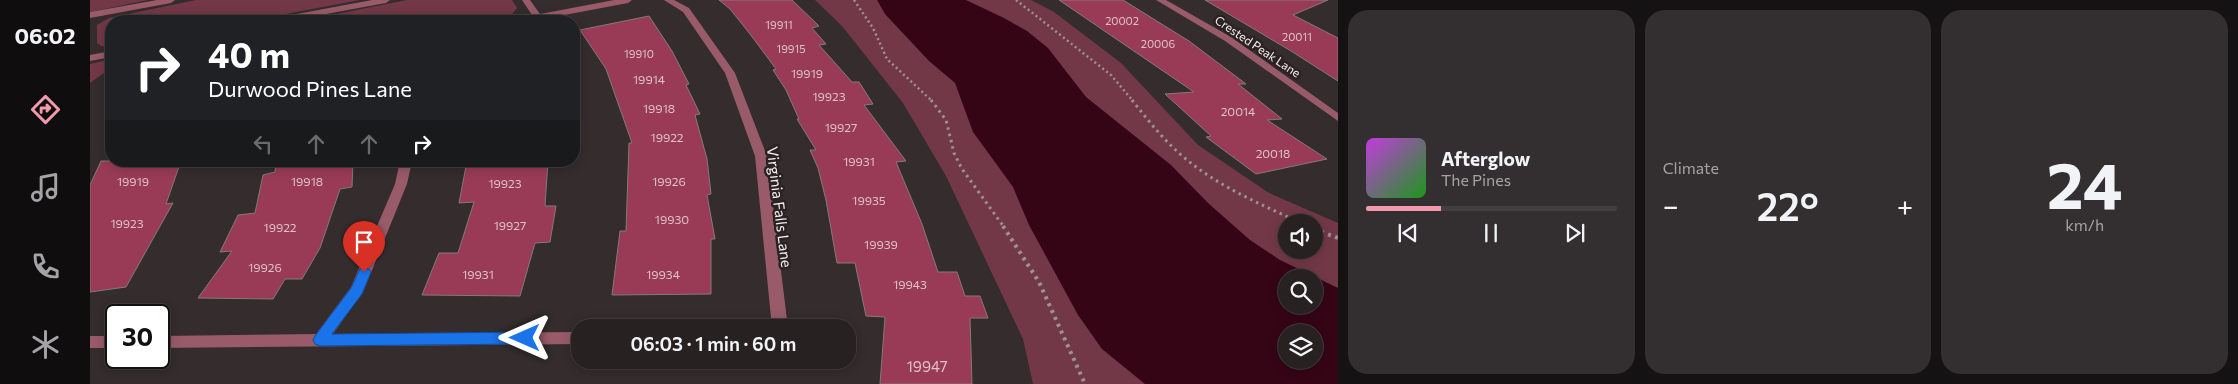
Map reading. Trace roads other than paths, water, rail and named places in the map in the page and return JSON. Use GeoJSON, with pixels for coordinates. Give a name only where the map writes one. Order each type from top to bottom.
{"type":"FeatureCollection","features":[{"type":"Feature","properties":{"kind":"street"},"geometry":{"type":"LineString","coordinates":[[90,15],[172,0]]}},
{"type":"Feature","properties":{"kind":"street"},"geometry":{"type":"LineString","coordinates":[[307,15],[386,0]]}},
{"type":"Feature","properties":{"kind":"street"},"geometry":{"type":"LineString","coordinates":[[526,0],[537,15]]}},
{"type":"Feature","properties":{"kind":"street"},"geometry":{"type":"LineString","coordinates":[[567,0],[575,10]]}},
{"type":"Feature","properties":{"kind":"street"},"geometry":{"type":"LineString","coordinates":[[549,15],[628,0]]}},
{"type":"Feature","properties":{"kind":"street","name":"Virginia Falls Lane"},"geometry":{"type":"LineString","coordinates":[[668,0],[686,10],[730,73],[762,156],[779,319]]}},
{"type":"Feature","properties":{"kind":"street","name":"Crested Peak Lane"},"geometry":{"type":"LineString","coordinates":[[1160,0],[1228,39],[1338,118]]}},
{"type":"Feature","properties":{"kind":"street"},"geometry":{"type":"LineString","coordinates":[[90,58],[105,55]]}},
{"type":"Feature","properties":{"kind":"street"},"geometry":{"type":"LineString","coordinates":[[320,340],[357,290],[401,184],[405,167]]}},
{"type":"Feature","properties":{"kind":"street"},"geometry":{"type":"LineString","coordinates":[[170,342],[571,338]]}},
{"type":"Feature","properties":{"kind":"street"},"geometry":{"type":"LineString","coordinates":[[90,342],[105,342]]}}]}
